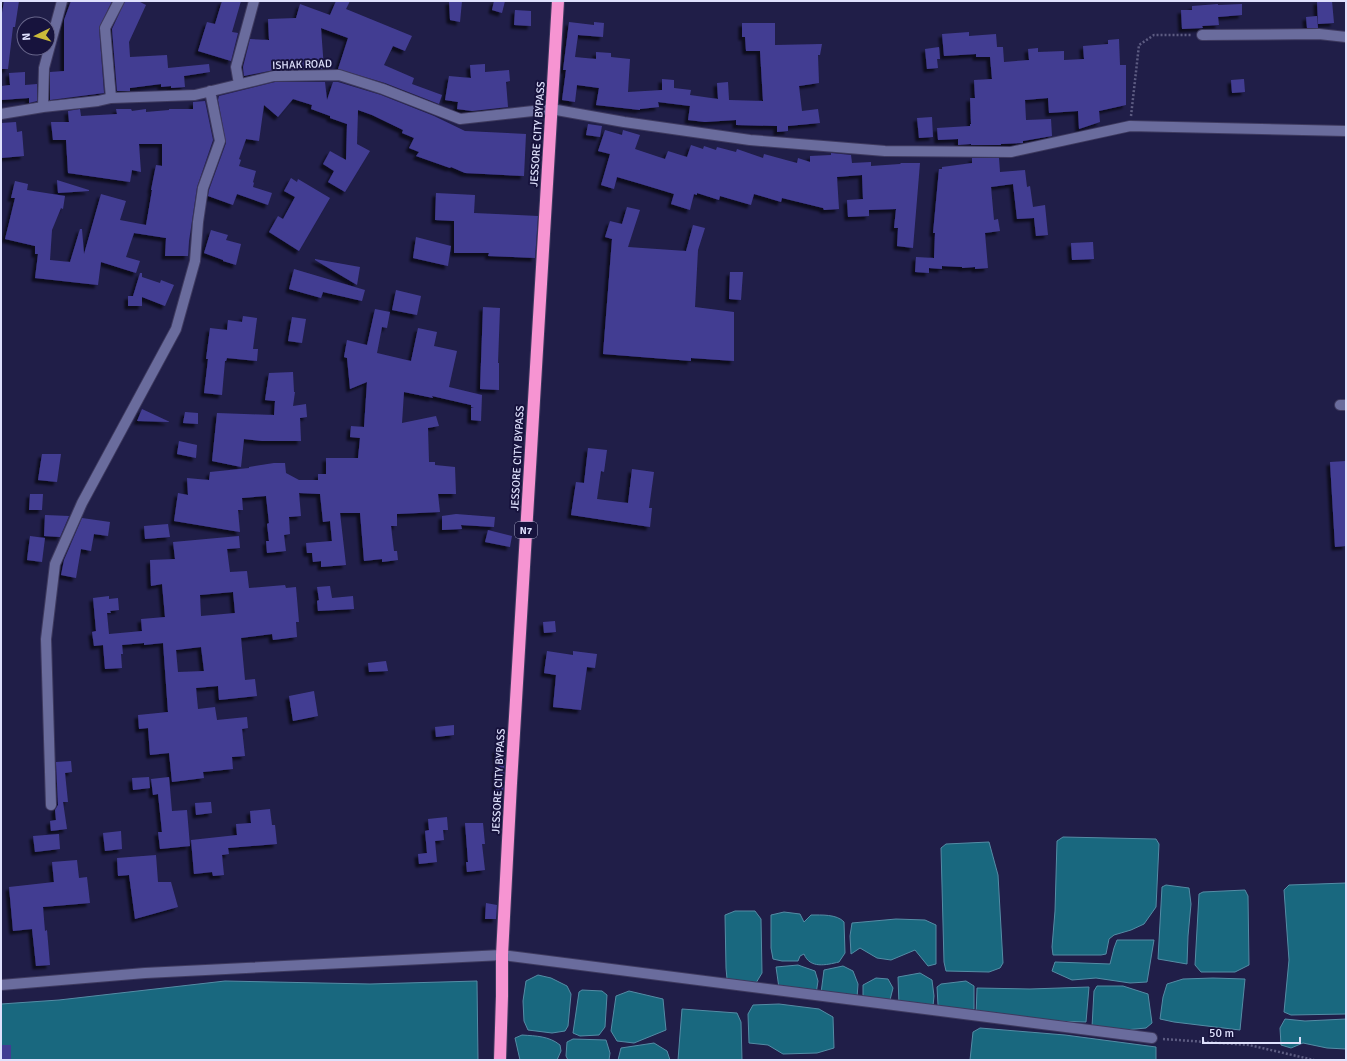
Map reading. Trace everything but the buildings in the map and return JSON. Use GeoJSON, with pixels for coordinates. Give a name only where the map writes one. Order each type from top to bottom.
{"type":"FeatureCollection","features":[{"type":"Feature","properties":{"kind":"highway","name":"JESSORE CITY BYPASS"},"geometry":{"type":"LineString","coordinates":[[500,1060],[502,955],[512,767],[558,1]]}},
{"type":"Feature","properties":{"kind":"street"},"geometry":{"type":"LineString","coordinates":[[43,107],[44,68],[62,1]]}},
{"type":"Feature","properties":{"kind":"street"},"geometry":{"type":"LineString","coordinates":[[111,98],[105,28],[119,1]]}},
{"type":"Feature","properties":{"kind":"street"},"geometry":{"type":"LineString","coordinates":[[239,84],[236,67],[254,1]]}},
{"type":"Feature","properties":{"kind":"street"},"geometry":{"type":"LineString","coordinates":[[1202,34],[1319,34],[1346,37]]}},
{"type":"Feature","properties":{"kind":"street","name":"ISHAK ROAD"},"geometry":{"type":"LineString","coordinates":[[1,114],[111,98],[195,94],[274,76],[339,75],[383,89],[460,119],[551,109],[624,122],[750,140],[885,151],[1011,152],[1130,126],[1346,131]]}},
{"type":"Feature","properties":{"kind":"street"},"geometry":{"type":"LineString","coordinates":[[51,805],[46,639],[55,564],[82,503],[176,329],[195,261],[198,222],[203,188],[220,141],[210,91]]}},
{"type":"Feature","properties":{"kind":"street"},"geometry":{"type":"LineString","coordinates":[[1,985],[145,973],[502,955],[1152,1038]]}},
{"type":"Feature","properties":{"kind":"path"},"geometry":{"type":"LineString","coordinates":[[1130,126],[1139,45],[1154,35],[1178,36],[1202,34]]}},
{"type":"Feature","properties":{"kind":"path"},"geometry":{"type":"LineString","coordinates":[[1152,1038],[1249,1045],[1314,1060]]}},
{"type":"Feature","properties":{"kind":"water"},"geometry":{"type":"Polygon","coordinates":[[[1063,837],[1156,839],[1159,844],[1156,907],[1144,924],[1114,935],[1109,939],[1106,954],[1053,955],[1052,947],[1055,911],[1057,841],[1063,837]]]}},
{"type":"Feature","properties":{"kind":"water"},"geometry":{"type":"Polygon","coordinates":[[[989,842],[998,875],[1003,963],[1000,968],[989,972],[946,971],[944,962],[941,848],[946,844],[989,842]]]}},
{"type":"Feature","properties":{"kind":"water"},"geometry":{"type":"Polygon","coordinates":[[[1346,883],[1346,1014],[1291,1015],[1284,1012],[1289,960],[1284,890],[1289,885],[1346,883]]]}},
{"type":"Feature","properties":{"kind":"water"},"geometry":{"type":"Polygon","coordinates":[[[1166,885],[1189,888],[1191,904],[1187,964],[1158,959],[1162,887],[1166,885]]]}},
{"type":"Feature","properties":{"kind":"water"},"geometry":{"type":"Polygon","coordinates":[[[1245,890],[1248,896],[1249,965],[1235,972],[1201,972],[1195,965],[1199,894],[1203,892],[1245,890]]]}},
{"type":"Feature","properties":{"kind":"water"},"geometry":{"type":"Polygon","coordinates":[[[735,911],[755,911],[761,919],[762,973],[756,983],[727,979],[725,915],[735,911]]]}},
{"type":"Feature","properties":{"kind":"water"},"geometry":{"type":"Polygon","coordinates":[[[784,912],[800,914],[804,922],[811,915],[833,916],[841,919],[844,922],[845,953],[839,962],[824,965],[814,964],[807,959],[804,954],[800,956],[798,961],[782,961],[773,959],[771,948],[771,915],[784,912]]]}},
{"type":"Feature","properties":{"kind":"water"},"geometry":{"type":"Polygon","coordinates":[[[896,919],[925,920],[936,925],[936,964],[928,966],[915,950],[891,960],[877,958],[860,948],[851,954],[850,936],[852,923],[896,919]]]}},
{"type":"Feature","properties":{"kind":"water"},"geometry":{"type":"Polygon","coordinates":[[[1117,940],[1154,940],[1147,982],[1130,983],[1096,978],[1072,980],[1052,971],[1055,962],[1110,964],[1117,940]]]}},
{"type":"Feature","properties":{"kind":"water"},"geometry":{"type":"Polygon","coordinates":[[[798,965],[815,971],[818,981],[816,994],[780,995],[776,967],[798,965]]]}},
{"type":"Feature","properties":{"kind":"water"},"geometry":{"type":"Polygon","coordinates":[[[843,966],[853,971],[858,984],[857,998],[821,993],[824,970],[843,966]]]}},
{"type":"Feature","properties":{"kind":"water"},"geometry":{"type":"Polygon","coordinates":[[[920,973],[932,980],[934,996],[933,1006],[899,1005],[898,977],[920,973]]]}},
{"type":"Feature","properties":{"kind":"water"},"geometry":{"type":"Polygon","coordinates":[[[538,975],[551,978],[567,986],[571,994],[568,1026],[565,1031],[552,1033],[528,1030],[524,1021],[523,1001],[526,981],[538,975]]]}},
{"type":"Feature","properties":{"kind":"water"},"geometry":{"type":"Polygon","coordinates":[[[876,978],[888,979],[893,988],[889,1004],[863,998],[863,985],[876,978]]]}},
{"type":"Feature","properties":{"kind":"water"},"geometry":{"type":"Polygon","coordinates":[[[1183,979],[1245,979],[1240,1030],[1160,1019],[1163,997],[1167,984],[1183,979]]]}},
{"type":"Feature","properties":{"kind":"water"},"geometry":{"type":"Polygon","coordinates":[[[225,981],[370,984],[477,981],[478,1060],[1,1060],[1,1004],[59,1000],[225,981]]]}},
{"type":"Feature","properties":{"kind":"water"},"geometry":{"type":"Polygon","coordinates":[[[966,981],[974,986],[974,1009],[966,1013],[941,1009],[938,1005],[937,987],[941,984],[966,981]]]}},
{"type":"Feature","properties":{"kind":"water"},"geometry":{"type":"Polygon","coordinates":[[[1097,986],[1123,986],[1148,994],[1152,1023],[1146,1028],[1104,1032],[1092,1027],[1094,991],[1097,986]]]}},
{"type":"Feature","properties":{"kind":"water"},"geometry":{"type":"Polygon","coordinates":[[[1089,987],[1086,1022],[984,1019],[976,1017],[977,988],[1030,989],[1089,987]]]}},
{"type":"Feature","properties":{"kind":"water"},"geometry":{"type":"Polygon","coordinates":[[[582,990],[602,991],[607,995],[605,1027],[599,1035],[580,1036],[573,1033],[579,992],[582,990]]]}},
{"type":"Feature","properties":{"kind":"water"},"geometry":{"type":"Polygon","coordinates":[[[629,991],[663,999],[666,1030],[634,1043],[617,1041],[611,1031],[616,996],[629,991]]]}},
{"type":"Feature","properties":{"kind":"water"},"geometry":{"type":"Polygon","coordinates":[[[779,1004],[819,1009],[833,1017],[834,1048],[817,1053],[783,1054],[768,1045],[749,1043],[748,1014],[753,1005],[779,1004]]]}},
{"type":"Feature","properties":{"kind":"water"},"geometry":{"type":"Polygon","coordinates":[[[682,1009],[737,1013],[741,1022],[742,1060],[678,1060],[682,1009]]]}},
{"type":"Feature","properties":{"kind":"water"},"geometry":{"type":"Polygon","coordinates":[[[1285,1019],[1305,1021],[1346,1019],[1346,1049],[1327,1048],[1303,1043],[1291,1048],[1281,1045],[1280,1028],[1285,1019]]]}},
{"type":"Feature","properties":{"kind":"water"},"geometry":{"type":"Polygon","coordinates":[[[980,1028],[1065,1035],[1156,1047],[1156,1060],[970,1060],[973,1032],[980,1028]]]}},
{"type":"Feature","properties":{"kind":"water"},"geometry":{"type":"Polygon","coordinates":[[[522,1035],[547,1038],[556,1042],[560,1045],[561,1051],[557,1060],[520,1060],[515,1038],[522,1035]]]}},
{"type":"Feature","properties":{"kind":"water"},"geometry":{"type":"Polygon","coordinates":[[[573,1039],[606,1040],[610,1053],[609,1060],[568,1060],[566,1056],[567,1042],[573,1039]]]}},
{"type":"Feature","properties":{"kind":"water"},"geometry":{"type":"Polygon","coordinates":[[[654,1043],[667,1051],[670,1060],[618,1060],[621,1048],[654,1043]]]}}]}
